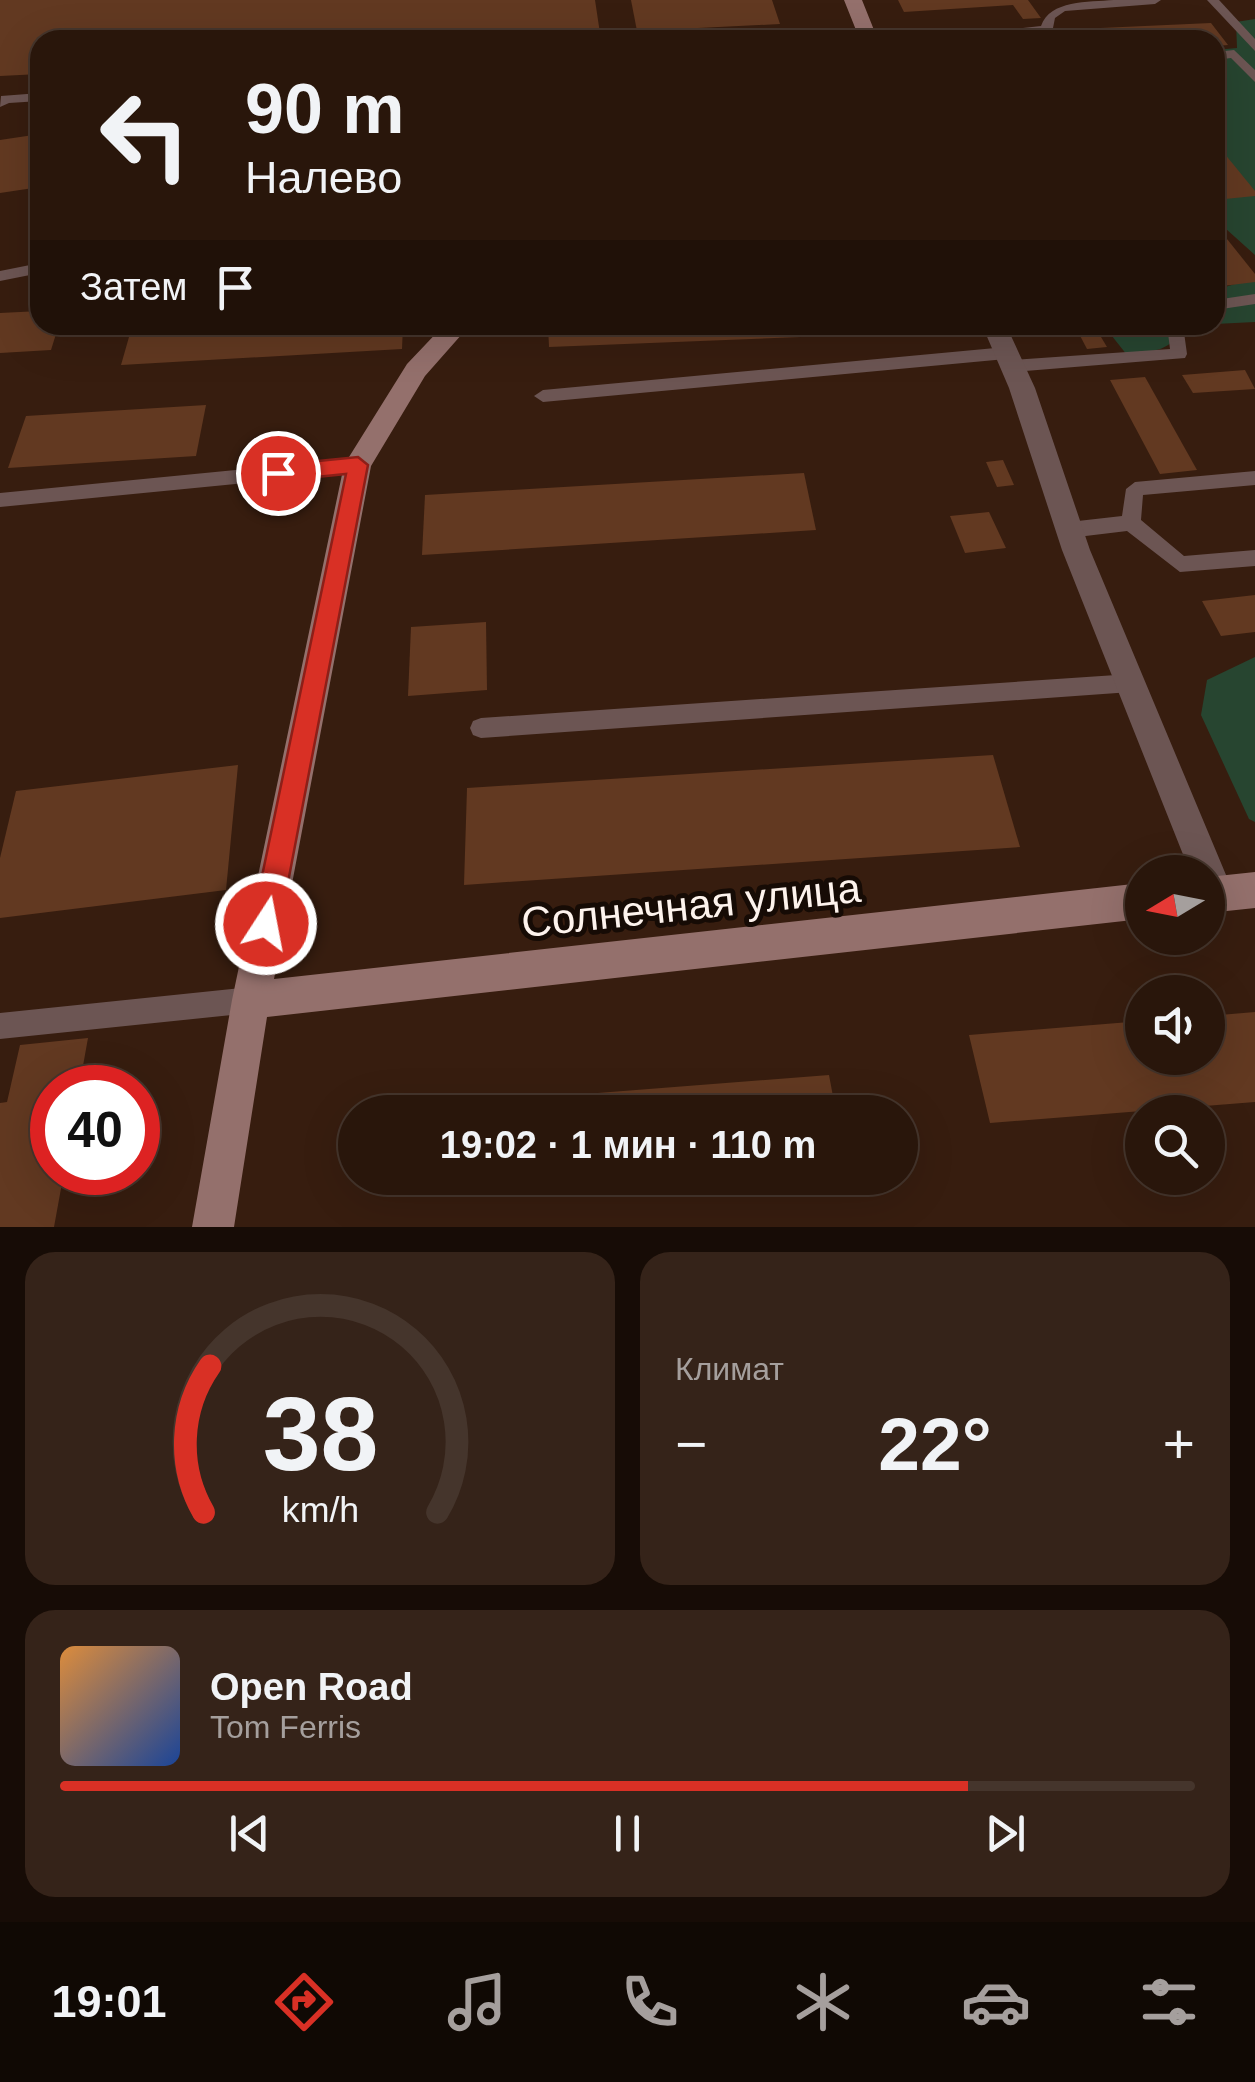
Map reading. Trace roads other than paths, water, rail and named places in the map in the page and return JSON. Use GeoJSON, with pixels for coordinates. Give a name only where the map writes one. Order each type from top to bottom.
{"type":"FeatureCollection","features":[{"type":"Feature","properties":{"kind":"street"},"geometry":{"type":"LineString","coordinates":[[853,0],[864,30]]}},
{"type":"Feature","properties":{"kind":"street"},"geometry":{"type":"LineString","coordinates":[[213,1227],[251,1000],[358,465],[416,370],[449,335]]}},
{"type":"Feature","properties":{"kind":"street"},"geometry":{"type":"LineString","coordinates":[[1004,348],[1068,530],[1197,855]]}},
{"type":"Feature","properties":{"kind":"street"},"geometry":{"type":"LineString","coordinates":[[1225,893],[1255,890]]}},
{"type":"Feature","properties":{"kind":"street","name":"Солнечная улица"},"geometry":{"type":"LineString","coordinates":[[251,1000],[1125,904]]}},
{"type":"Feature","properties":{"kind":"lane"},"geometry":{"type":"LineString","coordinates":[[1037,30],[1046,29],[1050,16],[1062,8],[1155,0]]}},
{"type":"Feature","properties":{"kind":"lane"},"geometry":{"type":"LineString","coordinates":[[1213,0],[1255,50],[1225,55]]}},
{"type":"Feature","properties":{"kind":"lane"},"geometry":{"type":"LineString","coordinates":[[1234,54],[1255,78]]}},
{"type":"Feature","properties":{"kind":"lane"},"geometry":{"type":"LineString","coordinates":[[0,104],[6,99],[30,98]]}},
{"type":"Feature","properties":{"kind":"lane"},"geometry":{"type":"LineString","coordinates":[[0,276],[30,270]]}},
{"type":"Feature","properties":{"kind":"lane"},"geometry":{"type":"LineString","coordinates":[[1225,303],[1255,298]]}},
{"type":"Feature","properties":{"kind":"lane"},"geometry":{"type":"LineString","coordinates":[[543,396],[1004,348],[1180,354],[1177,335]]}},
{"type":"Feature","properties":{"kind":"lane"},"geometry":{"type":"LineString","coordinates":[[0,500],[358,465]]}},
{"type":"Feature","properties":{"kind":"lane"},"geometry":{"type":"LineString","coordinates":[[1131,523],[1135,489],[1255,478]]}},
{"type":"Feature","properties":{"kind":"lane"},"geometry":{"type":"LineString","coordinates":[[1068,530],[1131,523],[1180,564],[1255,558]]}},
{"type":"Feature","properties":{"kind":"lane"},"geometry":{"type":"LineString","coordinates":[[481,728],[1130,682]]}},
{"type":"Feature","properties":{"kind":"lane"},"geometry":{"type":"LineString","coordinates":[[0,1026],[251,1000]]}}]}
